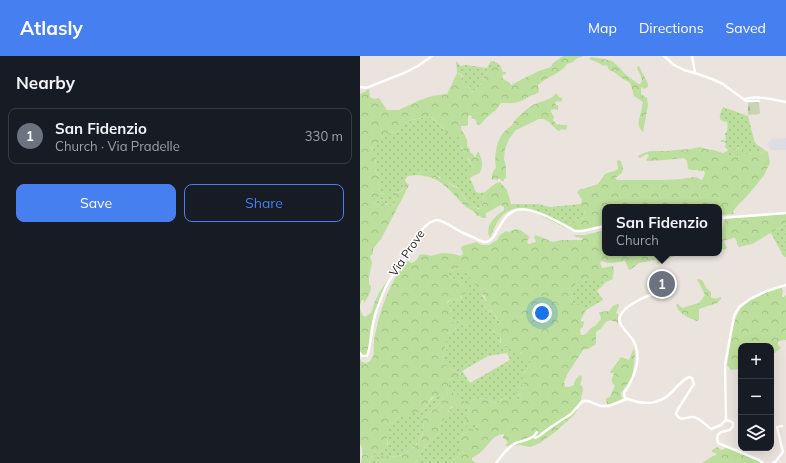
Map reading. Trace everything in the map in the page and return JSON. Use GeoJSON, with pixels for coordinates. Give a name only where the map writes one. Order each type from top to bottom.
{"type":"FeatureCollection","features":[{"type":"Feature","properties":{"kind":"street"},"geometry":{"type":"LineString","coordinates":[[360,87],[366,88],[404,73],[418,66],[432,56]]}},
{"type":"Feature","properties":{"kind":"street"},"geometry":{"type":"LineString","coordinates":[[664,56],[674,65],[723,84],[748,101],[759,101]]}},
{"type":"Feature","properties":{"kind":"street"},"geometry":{"type":"LineString","coordinates":[[692,56],[695,73]]}},
{"type":"Feature","properties":{"kind":"street"},"geometry":{"type":"LineString","coordinates":[[744,99],[764,98],[786,102]]}},
{"type":"Feature","properties":{"kind":"street","name":"Via Prove"},"geometry":{"type":"LineString","coordinates":[[360,353],[362,356],[367,356],[373,324],[385,288],[426,225],[440,220],[460,232],[482,242],[487,242],[492,239],[503,220],[508,215],[520,209],[532,210],[575,231],[602,227]]}},
{"type":"Feature","properties":{"kind":"street"},"geometry":{"type":"LineString","coordinates":[[722,218],[786,213]]}},
{"type":"Feature","properties":{"kind":"street"},"geometry":{"type":"LineString","coordinates":[[534,436],[535,438],[539,436],[571,414],[583,402],[588,401],[601,406],[609,406],[627,399],[648,403],[660,401],[689,377],[692,378],[694,384],[678,409],[676,414],[678,417],[681,419],[695,418],[711,429],[721,425],[726,420],[725,365],[735,314],[741,305],[750,299],[767,291],[786,285]]}},
{"type":"Feature","properties":{"kind":"street"},"geometry":{"type":"LineString","coordinates":[[627,399],[624,392],[636,371],[637,356],[634,342],[620,323],[620,318],[626,309],[631,305],[643,297],[653,294]]}},
{"type":"Feature","properties":{"kind":"street"},"geometry":{"type":"LineString","coordinates":[[726,420],[733,423],[733,426],[730,430],[718,434],[718,443],[763,463]]}},
{"type":"Feature","properties":{"kind":"street"},"geometry":{"type":"LineString","coordinates":[[773,463],[783,452],[777,427],[782,426]]}},
{"type":"Feature","properties":{"kind":"street"},"geometry":{"type":"LineString","coordinates":[[496,463],[515,443],[527,440],[534,436],[537,432]]}},
{"type":"Feature","properties":{"kind":"shaded area"},"geometry":{"type":"Polygon","coordinates":[[[786,138],[786,150],[771,150],[767,144],[772,139],[786,138]]]}},
{"type":"Feature","properties":{"kind":"green space"},"geometry":{"type":"Polygon","coordinates":[[[563,56],[582,57],[567,64],[561,70],[541,82],[538,85],[538,93],[518,102],[501,103],[496,110],[480,125],[478,125],[475,119],[472,119],[471,115],[468,116],[468,125],[461,126],[461,129],[467,140],[467,146],[470,149],[470,152],[475,158],[478,151],[482,162],[480,173],[469,179],[465,174],[474,169],[458,142],[459,137],[446,132],[435,120],[425,118],[411,120],[396,132],[382,134],[381,141],[373,145],[372,147],[376,157],[375,164],[378,165],[375,170],[378,176],[379,193],[388,193],[389,197],[375,198],[373,199],[373,202],[377,205],[384,203],[391,207],[395,203],[393,197],[396,193],[402,190],[405,183],[409,185],[381,239],[373,249],[373,254],[370,256],[372,263],[369,284],[371,286],[365,302],[364,303],[364,300],[362,300],[360,305],[360,94],[369,89],[370,97],[374,99],[379,98],[387,110],[399,110],[432,96],[447,94],[457,73],[463,77],[465,88],[469,85],[469,91],[472,92],[478,89],[489,70],[492,68],[499,67],[503,72],[506,72],[506,74],[502,75],[503,79],[511,85],[551,67],[553,63],[563,56]]]}},
{"type":"Feature","properties":{"kind":"green space"},"geometry":{"type":"Polygon","coordinates":[[[591,57],[612,61],[624,73],[640,84],[642,81],[637,67],[639,66],[648,84],[648,87],[644,89],[642,87],[641,88],[641,94],[647,98],[648,105],[643,132],[639,127],[639,122],[643,102],[634,96],[629,82],[609,70],[606,65],[603,66],[589,59],[591,57]]]}},
{"type":"Feature","properties":{"kind":"green space"},"geometry":{"type":"Polygon","coordinates":[[[456,61],[461,66],[466,65],[487,68],[491,61],[498,63],[502,69],[499,67],[487,72],[478,89],[471,92],[469,91],[470,87],[464,87],[463,76],[457,73],[456,61]]]}},
{"type":"Feature","properties":{"kind":"green space"},"geometry":{"type":"Polygon","coordinates":[[[556,93],[562,98],[562,101],[557,101],[555,103],[558,106],[558,110],[551,110],[554,117],[553,120],[557,125],[567,125],[566,130],[562,129],[559,131],[544,119],[539,119],[516,130],[509,139],[505,149],[504,159],[506,178],[504,181],[499,178],[497,180],[492,180],[492,174],[496,168],[495,154],[497,145],[503,133],[528,108],[534,104],[551,98],[556,93]]]}},
{"type":"Feature","properties":{"kind":"green space"},"geometry":{"type":"Polygon","coordinates":[[[748,102],[759,102],[760,114],[748,115],[748,102]]]}},
{"type":"Feature","properties":{"kind":"green space"},"geometry":{"type":"Polygon","coordinates":[[[723,107],[748,116],[756,144],[766,151],[746,154],[739,147],[731,153],[738,154],[738,157],[730,157],[723,153],[728,150],[725,147],[725,142],[721,142],[721,140],[726,141],[725,134],[728,127],[727,122],[720,119],[723,107]]]}},
{"type":"Feature","properties":{"kind":"green space"},"geometry":{"type":"Polygon","coordinates":[[[427,117],[437,122],[445,131],[458,135],[458,142],[474,169],[472,172],[469,172],[468,179],[470,178],[476,192],[485,192],[480,208],[476,208],[470,204],[458,187],[451,185],[442,178],[424,174],[408,176],[406,178],[406,183],[402,190],[396,193],[393,197],[395,203],[391,207],[386,203],[377,205],[373,202],[374,198],[386,193],[379,194],[378,176],[375,170],[377,165],[375,164],[373,145],[379,143],[382,134],[396,132],[402,128],[402,125],[411,120],[427,117]]]}},
{"type":"Feature","properties":{"kind":"green space"},"geometry":{"type":"Polygon","coordinates":[[[700,147],[723,153],[730,157],[738,157],[738,154],[730,152],[731,150],[735,150],[740,147],[746,154],[766,151],[768,152],[770,163],[765,174],[734,210],[734,214],[722,215],[722,204],[602,204],[602,226],[585,231],[576,231],[554,222],[572,224],[578,219],[587,217],[587,215],[584,215],[585,211],[581,204],[582,200],[577,192],[580,189],[598,184],[605,174],[617,170],[618,160],[621,161],[623,168],[622,173],[615,178],[617,180],[665,180],[695,177],[702,180],[705,174],[704,171],[688,169],[687,161],[684,158],[648,161],[646,160],[649,156],[647,154],[640,158],[638,157],[639,155],[650,151],[691,149],[700,147]]]}},
{"type":"Feature","properties":{"kind":"green space"},"geometry":{"type":"Polygon","coordinates":[[[423,173],[433,174],[439,178],[443,178],[454,187],[460,188],[460,191],[466,201],[479,209],[485,192],[493,185],[500,182],[507,190],[514,209],[502,216],[496,224],[490,238],[488,229],[489,225],[504,210],[504,207],[501,205],[486,213],[486,218],[477,216],[475,212],[465,206],[441,183],[430,177],[417,175],[423,173]]]}},
{"type":"Feature","properties":{"kind":"green space"},"geometry":{"type":"Polygon","coordinates":[[[511,204],[538,204],[550,207],[581,204],[585,211],[584,214],[587,215],[587,217],[576,220],[573,224],[554,222],[534,212],[514,209],[511,204]]]}},
{"type":"Feature","properties":{"kind":"green space"},"geometry":{"type":"Polygon","coordinates":[[[786,214],[786,224],[752,244],[739,247],[735,238],[725,240],[724,242],[727,248],[725,250],[722,249],[722,230],[725,219],[786,214]]]}},
{"type":"Feature","properties":{"kind":"green space"},"geometry":{"type":"Polygon","coordinates":[[[786,224],[786,257],[784,257],[771,233],[786,224]]]}},
{"type":"Feature","properties":{"kind":"green space"},"geometry":{"type":"Polygon","coordinates":[[[516,229],[520,230],[530,237],[527,241],[528,244],[530,244],[536,241],[534,237],[536,235],[553,242],[561,240],[582,240],[582,238],[574,235],[585,235],[602,231],[602,256],[675,256],[658,264],[656,260],[639,263],[630,270],[625,261],[611,263],[602,261],[600,263],[602,268],[613,266],[613,279],[606,282],[586,280],[575,284],[571,302],[574,304],[579,304],[584,310],[586,310],[581,319],[581,321],[584,322],[583,327],[580,329],[581,335],[586,334],[601,319],[599,312],[609,311],[613,306],[618,304],[619,306],[616,313],[618,314],[618,323],[607,321],[600,330],[596,332],[596,344],[583,350],[564,382],[565,387],[572,386],[581,375],[582,378],[580,385],[583,389],[575,414],[540,443],[530,447],[520,445],[506,446],[508,443],[503,438],[504,434],[497,436],[484,450],[472,458],[474,462],[477,463],[450,463],[464,451],[458,445],[460,444],[462,435],[475,429],[477,423],[473,422],[464,427],[462,426],[470,411],[469,407],[464,408],[467,400],[488,398],[492,402],[498,403],[503,398],[514,400],[516,397],[520,400],[520,395],[516,392],[524,384],[522,376],[529,367],[531,361],[522,360],[522,354],[519,351],[513,352],[506,345],[504,346],[501,344],[501,335],[495,333],[492,329],[494,325],[498,325],[500,322],[493,312],[489,310],[486,312],[485,311],[485,297],[481,293],[479,286],[473,282],[467,272],[463,272],[459,268],[455,271],[450,269],[448,272],[449,276],[459,281],[467,289],[465,294],[461,294],[461,300],[452,299],[447,302],[447,305],[451,308],[450,312],[452,313],[450,321],[454,322],[460,320],[469,321],[470,323],[465,326],[459,324],[458,327],[452,332],[447,334],[446,350],[442,359],[446,366],[459,372],[461,375],[461,377],[456,379],[449,379],[447,382],[449,385],[446,392],[448,394],[451,387],[453,387],[453,393],[463,393],[460,396],[460,398],[465,402],[462,409],[460,410],[455,406],[451,407],[446,417],[438,424],[440,431],[424,448],[416,462],[375,463],[382,456],[403,455],[419,442],[422,435],[423,419],[438,404],[441,403],[443,400],[442,396],[431,398],[425,408],[419,412],[409,413],[405,416],[397,418],[394,422],[387,425],[387,447],[384,451],[376,450],[369,463],[361,463],[360,358],[361,361],[365,363],[369,362],[373,357],[374,338],[380,315],[397,274],[407,261],[412,263],[417,260],[419,255],[424,254],[431,256],[442,253],[460,256],[463,254],[461,248],[462,246],[476,242],[482,245],[489,245],[497,240],[500,235],[506,231],[509,232],[516,229]]]}},
{"type":"Feature","properties":{"kind":"green space"},"geometry":{"type":"Polygon","coordinates":[[[457,268],[464,270],[470,274],[480,287],[486,302],[485,309],[494,313],[500,322],[493,331],[501,335],[500,342],[504,346],[509,347],[512,351],[519,351],[526,360],[531,361],[529,367],[524,373],[524,384],[517,391],[522,399],[508,400],[502,398],[498,403],[492,402],[488,398],[476,399],[471,400],[465,408],[469,407],[470,411],[464,424],[475,421],[477,421],[477,423],[474,430],[463,433],[460,444],[464,451],[450,463],[414,463],[424,448],[440,431],[438,424],[445,418],[450,409],[455,406],[462,409],[465,402],[460,398],[462,394],[461,392],[455,394],[453,393],[454,391],[448,394],[446,392],[448,384],[446,382],[454,378],[460,378],[461,373],[447,367],[442,360],[446,350],[445,345],[447,334],[457,328],[459,324],[465,326],[469,321],[450,321],[450,307],[447,303],[452,299],[459,300],[462,298],[461,294],[465,288],[459,281],[449,276],[448,272],[450,269],[453,271],[457,268]],[[507,353],[488,356],[462,371],[470,383],[510,360],[507,353]]]}},
{"type":"Feature","properties":{"kind":"green space"},"geometry":{"type":"Polygon","coordinates":[[[593,279],[606,282],[597,291],[603,300],[584,310],[571,302],[575,284],[580,281],[593,279]]]}},
{"type":"Feature","properties":{"kind":"green space"},"geometry":{"type":"Polygon","coordinates":[[[697,279],[702,280],[707,289],[711,292],[711,297],[715,299],[721,297],[721,299],[717,303],[699,309],[699,320],[697,321],[682,313],[676,305],[678,304],[682,308],[699,303],[705,295],[697,279]]]}},
{"type":"Feature","properties":{"kind":"green space"},"geometry":{"type":"Polygon","coordinates":[[[387,281],[371,325],[367,356],[366,358],[363,358],[360,350],[360,309],[365,317],[371,313],[380,291],[387,281]]]}},
{"type":"Feature","properties":{"kind":"green space"},"geometry":{"type":"Polygon","coordinates":[[[781,287],[783,291],[782,297],[786,295],[786,340],[778,342],[778,345],[781,348],[774,353],[774,343],[738,343],[738,369],[731,370],[727,365],[730,341],[736,317],[744,305],[766,292],[781,287]]]}},
{"type":"Feature","properties":{"kind":"green space"},"geometry":{"type":"Polygon","coordinates":[[[634,348],[635,356],[632,378],[621,393],[622,399],[611,404],[607,404],[606,398],[610,397],[615,385],[613,384],[612,380],[614,373],[610,372],[621,357],[629,360],[634,348]]]}},
{"type":"Feature","properties":{"kind":"green space"},"geometry":{"type":"Polygon","coordinates":[[[436,396],[442,396],[443,400],[423,419],[422,436],[415,445],[402,455],[383,458],[377,460],[375,463],[369,463],[376,450],[384,451],[388,444],[387,425],[394,422],[397,418],[409,413],[423,410],[436,396]]]}},
{"type":"Feature","properties":{"kind":"green space"},"geometry":{"type":"Polygon","coordinates":[[[717,447],[721,450],[726,447],[763,463],[701,463],[716,455],[716,453],[712,452],[712,450],[717,447]]]}},
{"type":"Feature","properties":{"kind":"place","name":"San Fidenzio"},"geometry":{"type":"Point","coordinates":[662,284]}}]}
